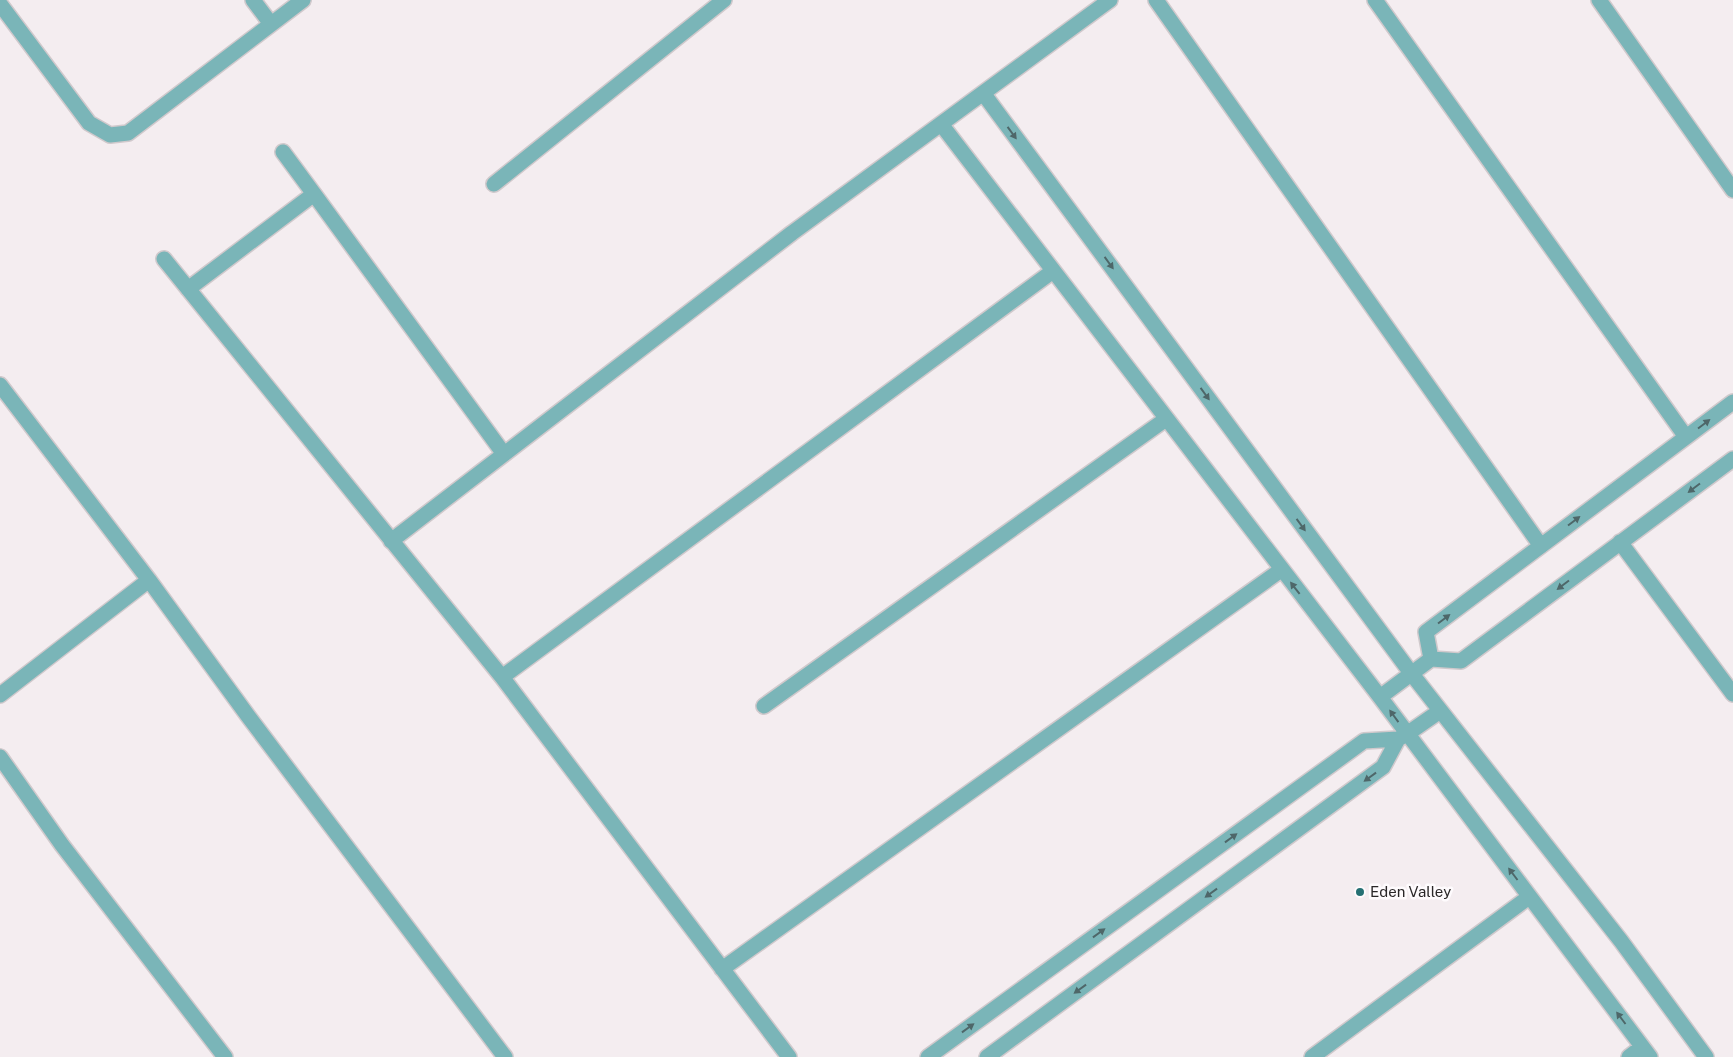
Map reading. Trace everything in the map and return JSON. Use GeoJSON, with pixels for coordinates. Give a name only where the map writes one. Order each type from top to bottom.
{"type":"FeatureCollection","features":[{"type":"Feature","properties":{"kind":"street"},"geometry":{"type":"LineString","coordinates":[[253,0],[272,24]]}},
{"type":"Feature","properties":{"kind":"street"},"geometry":{"type":"LineString","coordinates":[[0,4],[89,123],[110,134],[128,133],[303,0]]}},
{"type":"Feature","properties":{"kind":"street"},"geometry":{"type":"LineString","coordinates":[[494,184],[724,0]]}},
{"type":"Feature","properties":{"kind":"street"},"geometry":{"type":"LineString","coordinates":[[391,541],[792,234],[1110,0]]}},
{"type":"Feature","properties":{"kind":"street"},"geometry":{"type":"LineString","coordinates":[[1156,0],[1540,546]]}},
{"type":"Feature","properties":{"kind":"street"},"geometry":{"type":"LineString","coordinates":[[1375,0],[1686,437]]}},
{"type":"Feature","properties":{"kind":"street"},"geometry":{"type":"LineString","coordinates":[[1599,0],[1733,190]]}},
{"type":"Feature","properties":{"kind":"street"},"geometry":{"type":"LineString","coordinates":[[983,93],[1411,673],[1621,941],[1706,1057]]}},
{"type":"Feature","properties":{"kind":"street"},"geometry":{"type":"LineString","coordinates":[[941,124],[1380,697],[1403,736],[1530,896],[1646,1052],[1629,1057]]}},
{"type":"Feature","properties":{"kind":"street"},"geometry":{"type":"LineString","coordinates":[[283,152],[504,454]]}},
{"type":"Feature","properties":{"kind":"street"},"geometry":{"type":"LineString","coordinates":[[188,289],[314,194]]}},
{"type":"Feature","properties":{"kind":"street"},"geometry":{"type":"LineString","coordinates":[[164,259],[502,677],[789,1057]]}},
{"type":"Feature","properties":{"kind":"street"},"geometry":{"type":"LineString","coordinates":[[502,677],[1052,271]]}},
{"type":"Feature","properties":{"kind":"street"},"geometry":{"type":"LineString","coordinates":[[0,385],[149,580],[248,716],[505,1057]]}},
{"type":"Feature","properties":{"kind":"street"},"geometry":{"type":"LineString","coordinates":[[1431,658],[1426,632],[1733,402]]}},
{"type":"Feature","properties":{"kind":"street"},"geometry":{"type":"LineString","coordinates":[[764,706],[1166,419]]}},
{"type":"Feature","properties":{"kind":"street"},"geometry":{"type":"LineString","coordinates":[[1380,697],[1431,658],[1461,661],[1733,459]]}},
{"type":"Feature","properties":{"kind":"street"},"geometry":{"type":"LineString","coordinates":[[1620,542],[1733,694]]}},
{"type":"Feature","properties":{"kind":"street"},"geometry":{"type":"LineString","coordinates":[[722,969],[1281,570]]}},
{"type":"Feature","properties":{"kind":"street"},"geometry":{"type":"LineString","coordinates":[[0,695],[149,580]]}},
{"type":"Feature","properties":{"kind":"street"},"geometry":{"type":"LineString","coordinates":[[987,1057],[1004,1052],[1384,767],[1403,736],[1440,711]]}},
{"type":"Feature","properties":{"kind":"street"},"geometry":{"type":"LineString","coordinates":[[928,1057],[1364,741],[1403,736]]}},
{"type":"Feature","properties":{"kind":"street"},"geometry":{"type":"LineString","coordinates":[[0,757],[62,845],[225,1057]]}},
{"type":"Feature","properties":{"kind":"street"},"geometry":{"type":"LineString","coordinates":[[1312,1057],[1530,896]]}},
{"type":"Feature","properties":{"kind":"place","name":"Eden Valley"},"geometry":{"type":"Point","coordinates":[1360,892]}}]}
